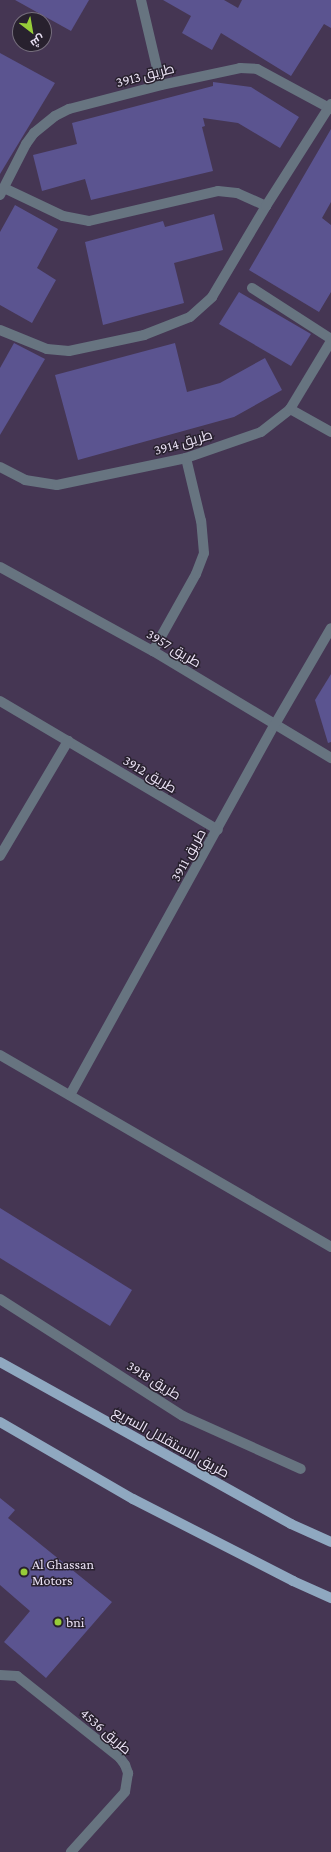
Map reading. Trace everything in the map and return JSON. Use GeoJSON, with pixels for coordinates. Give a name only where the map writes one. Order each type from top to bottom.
{"type":"FeatureCollection","features":[{"type":"Feature","properties":{"kind":"main road","name":"طريق الاستقلال السريع"},"geometry":{"type":"LineString","coordinates":[[0,1362],[291,1524],[331,1542]]}},
{"type":"Feature","properties":{"kind":"main road"},"geometry":{"type":"LineString","coordinates":[[0,1422],[133,1499],[293,1581],[331,1598]]}},
{"type":"Feature","properties":{"kind":"street"},"geometry":{"type":"LineString","coordinates":[[141,0],[161,84]]}},
{"type":"Feature","properties":{"kind":"street","name":"طريق 3913"},"geometry":{"type":"LineString","coordinates":[[2,191],[26,144],[34,133],[55,116],[69,109],[161,84],[240,68],[257,69],[330,107]]}},
{"type":"Feature","properties":{"kind":"street"},"geometry":{"type":"LineString","coordinates":[[0,330],[47,349],[69,351],[144,335],[190,317],[212,297],[266,206],[330,107]]}},
{"type":"Feature","properties":{"kind":"street"},"geometry":{"type":"LineString","coordinates":[[2,191],[63,216],[89,221],[218,191],[237,193],[266,206]]}},
{"type":"Feature","properties":{"kind":"street"},"geometry":{"type":"LineString","coordinates":[[252,288],[331,340]]}},
{"type":"Feature","properties":{"kind":"street","name":"طريق 3914"},"geometry":{"type":"LineString","coordinates":[[0,467],[25,480],[56,485],[186,458],[261,432],[290,409],[331,340]]}},
{"type":"Feature","properties":{"kind":"street"},"geometry":{"type":"LineString","coordinates":[[290,409],[331,432]]}},
{"type":"Feature","properties":{"kind":"street"},"geometry":{"type":"LineString","coordinates":[[153,651],[196,574],[204,553],[201,521],[186,458]]}},
{"type":"Feature","properties":{"kind":"street","name":"طريق 3957"},"geometry":{"type":"LineString","coordinates":[[0,567],[153,651],[274,726],[331,758]]}},
{"type":"Feature","properties":{"kind":"street","name":"طريق 3911"},"geometry":{"type":"LineString","coordinates":[[70,1096],[274,726],[331,628]]}},
{"type":"Feature","properties":{"kind":"street","name":"طريق 3912"},"geometry":{"type":"LineString","coordinates":[[0,700],[218,830]]}},
{"type":"Feature","properties":{"kind":"street"},"geometry":{"type":"LineString","coordinates":[[0,856],[68,741]]}},
{"type":"Feature","properties":{"kind":"street"},"geometry":{"type":"LineString","coordinates":[[0,1055],[331,1247]]}},
{"type":"Feature","properties":{"kind":"street","name":"طريق 3918"},"geometry":{"type":"LineString","coordinates":[[0,1300],[184,1416],[301,1469]]}},
{"type":"Feature","properties":{"kind":"street","name":"طريق 4536"},"geometry":{"type":"LineString","coordinates":[[0,1675],[17,1676],[120,1758],[126,1765],[128,1773],[125,1792],[71,1852]]}},
{"type":"Feature","properties":{"kind":"building"},"geometry":{"type":"Polygon","coordinates":[[[15,0],[89,0],[71,31],[52,20],[52,12],[37,12],[15,0]]]}},
{"type":"Feature","properties":{"kind":"building"},"geometry":{"type":"Polygon","coordinates":[[[163,0],[224,0],[238,8],[242,0],[331,0],[331,28],[324,24],[291,76],[221,33],[212,50],[182,33],[191,16],[163,0]]]}},
{"type":"Feature","properties":{"kind":"building"},"geometry":{"type":"Polygon","coordinates":[[[0,53],[55,83],[0,174],[0,53]]]}},
{"type":"Feature","properties":{"kind":"building"},"geometry":{"type":"Polygon","coordinates":[[[213,82],[251,87],[299,117],[280,148],[238,123],[203,118],[205,126],[202,127],[213,171],[91,200],[85,179],[42,191],[33,155],[77,144],[72,123],[213,86],[213,82]]]}},
{"type":"Feature","properties":{"kind":"building"},"geometry":{"type":"Polygon","coordinates":[[[331,129],[331,202],[322,218],[331,225],[331,292],[319,312],[249,270],[331,129]]]}},
{"type":"Feature","properties":{"kind":"building"},"geometry":{"type":"Polygon","coordinates":[[[15,205],[58,229],[37,268],[56,280],[32,323],[0,305],[0,232],[15,205]]]}},
{"type":"Feature","properties":{"kind":"building"},"geometry":{"type":"Polygon","coordinates":[[[214,214],[223,250],[174,263],[184,303],[103,325],[85,242],[163,221],[165,227],[214,214]]]}},
{"type":"Feature","properties":{"kind":"building"},"geometry":{"type":"Polygon","coordinates":[[[239,292],[311,334],[291,366],[219,324],[239,292]]]}},
{"type":"Feature","properties":{"kind":"building"},"geometry":{"type":"Polygon","coordinates":[[[14,343],[45,359],[0,435],[0,368],[14,343]]]}},
{"type":"Feature","properties":{"kind":"building"},"geometry":{"type":"Polygon","coordinates":[[[175,343],[187,392],[220,383],[265,358],[282,390],[234,417],[78,460],[55,375],[175,343]]]}},
{"type":"Feature","properties":{"kind":"building"},"geometry":{"type":"Polygon","coordinates":[[[331,674],[331,742],[328,743],[315,700],[331,674]]]}},
{"type":"Feature","properties":{"kind":"building"},"geometry":{"type":"Polygon","coordinates":[[[0,1208],[132,1290],[110,1326],[0,1258],[0,1208]]]}},
{"type":"Feature","properties":{"kind":"building"},"geometry":{"type":"Polygon","coordinates":[[[0,1498],[15,1510],[8,1518],[112,1602],[46,1678],[4,1642],[30,1611],[0,1585],[0,1498]]]}},
{"type":"Feature","properties":{"kind":"place","name":"Al Ghassan Motors"},"geometry":{"type":"Point","coordinates":[24,1572]}},
{"type":"Feature","properties":{"kind":"place","name":"bni"},"geometry":{"type":"Point","coordinates":[58,1622]}}]}
